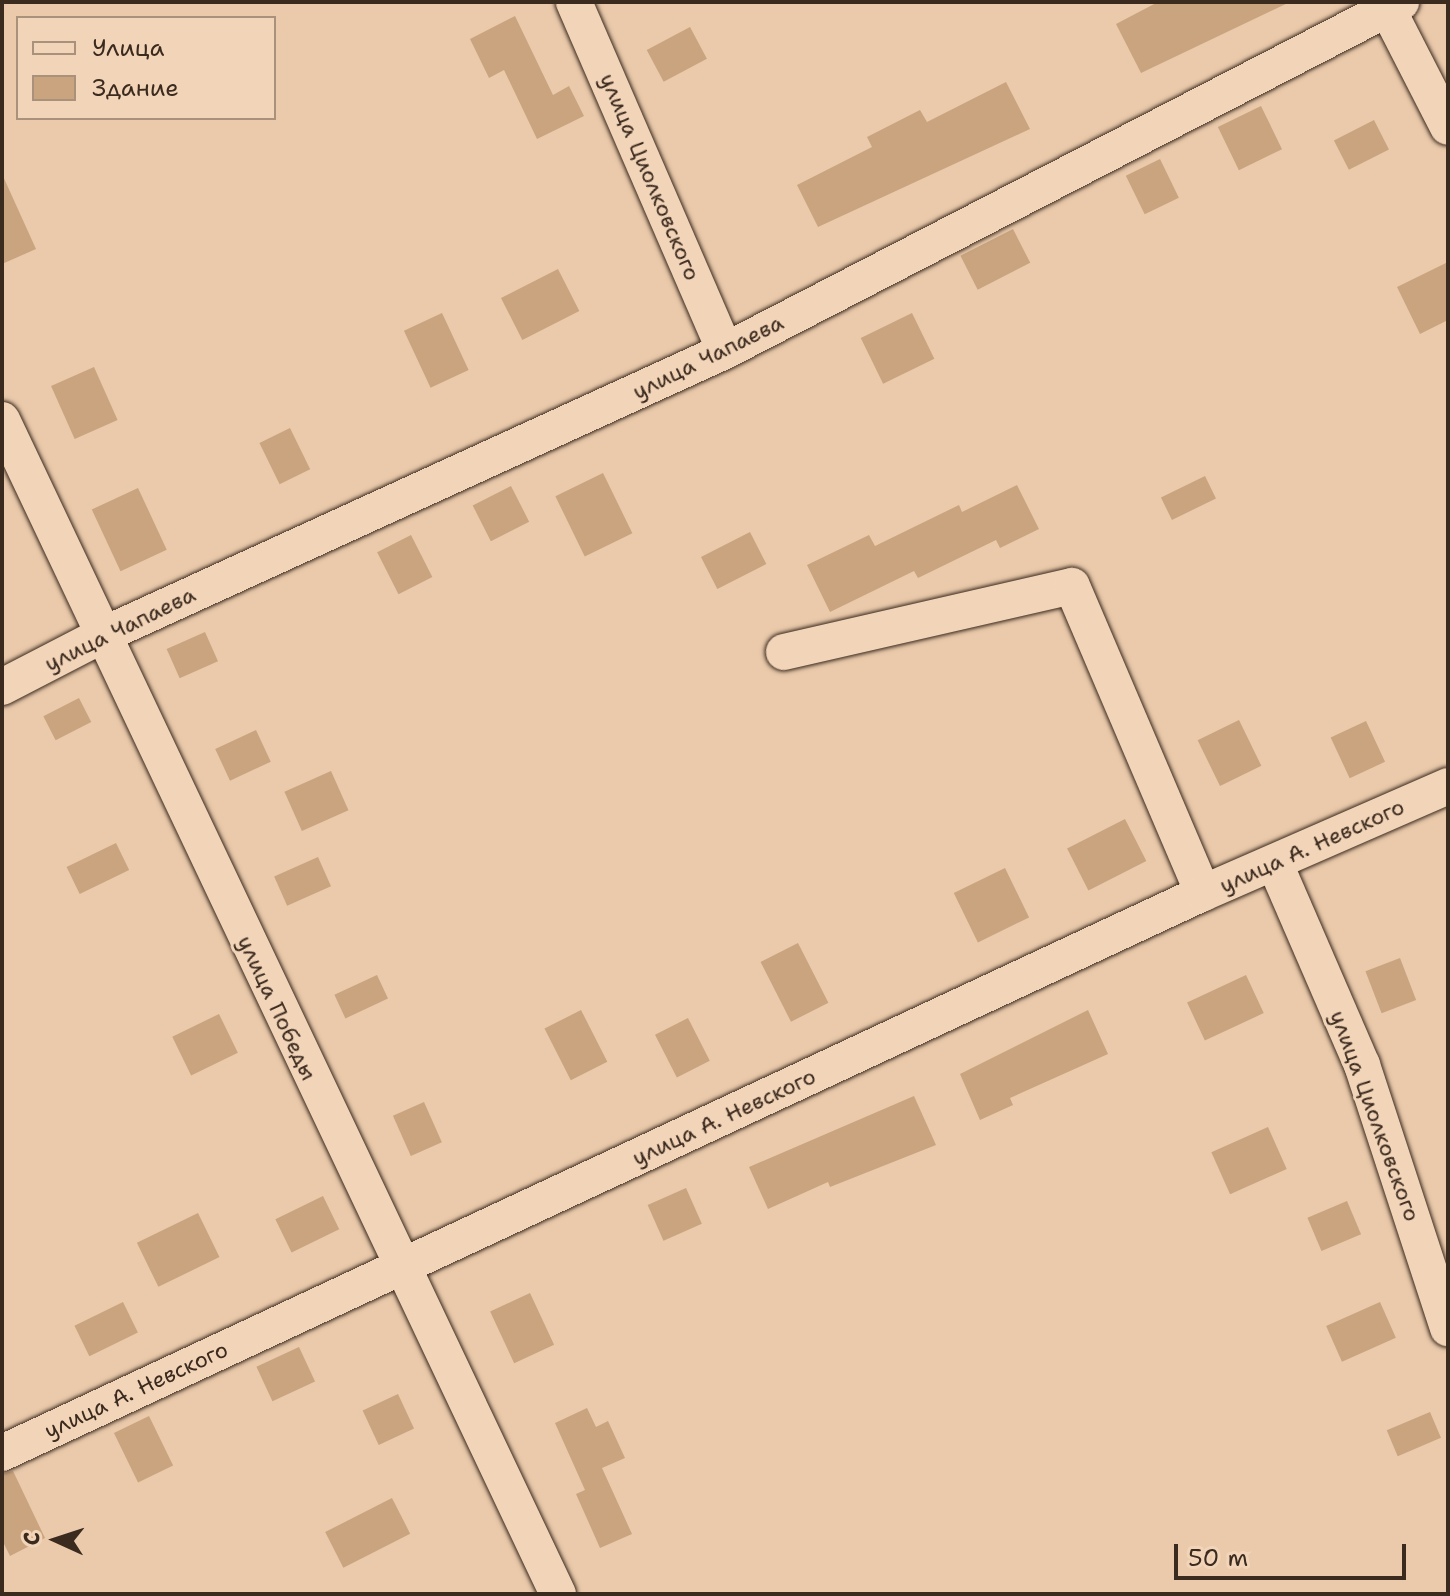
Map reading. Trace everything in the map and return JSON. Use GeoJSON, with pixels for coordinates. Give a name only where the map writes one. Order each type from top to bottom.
{"type":"FeatureCollection","features":[{"type":"Feature","properties":{"kind":"street","name":"улица Циолковского"},"geometry":{"type":"LineString","coordinates":[[574,2],[725,351]]}},
{"type":"Feature","properties":{"kind":"street","name":"улица Чапаева"},"geometry":{"type":"LineString","coordinates":[[2,687],[101,636],[725,351],[1391,4]]}},
{"type":"Feature","properties":{"kind":"street"},"geometry":{"type":"LineString","coordinates":[[1391,4],[1448,127]]}},
{"type":"Feature","properties":{"kind":"street","name":"улица Победы"},"geometry":{"type":"LineString","coordinates":[[2,420],[400,1268],[558,1594]]}},
{"type":"Feature","properties":{"kind":"street"},"geometry":{"type":"LineString","coordinates":[[784,652],[1072,586],[1203,893]]}},
{"type":"Feature","properties":{"kind":"street","name":"улица А. Невского"},"geometry":{"type":"LineString","coordinates":[[2,1453],[1203,893],[1448,786]]}},
{"type":"Feature","properties":{"kind":"street","name":"улица Циолковского"},"geometry":{"type":"LineString","coordinates":[[1275,864],[1362,1065],[1448,1328]]}},
{"type":"Feature","properties":{"kind":"building"},"geometry":{"type":"Polygon","coordinates":[[[1158,2],[1290,2],[1141,73],[1116,24],[1158,2]]]}},
{"type":"Feature","properties":{"kind":"building"},"geometry":{"type":"Polygon","coordinates":[[[515,16],[553,95],[569,86],[584,116],[537,139],[504,70],[489,78],[470,39],[515,16]]]}},
{"type":"Feature","properties":{"kind":"building"},"geometry":{"type":"Polygon","coordinates":[[[690,27],[707,59],[664,82],[647,50],[690,27]]]}},
{"type":"Feature","properties":{"kind":"building"},"geometry":{"type":"Polygon","coordinates":[[[1006,82],[1030,129],[818,227],[797,185],[872,147],[867,137],[920,110],[927,122],[1006,82]]]}},
{"type":"Feature","properties":{"kind":"building"},"geometry":{"type":"Polygon","coordinates":[[[1261,106],[1282,149],[1239,170],[1218,127],[1261,106]]]}},
{"type":"Feature","properties":{"kind":"building"},"geometry":{"type":"Polygon","coordinates":[[[1374,120],[1389,149],[1349,170],[1334,140],[1374,120]]]}},
{"type":"Feature","properties":{"kind":"building"},"geometry":{"type":"Polygon","coordinates":[[[1160,159],[1179,198],[1145,214],[1126,176],[1160,159]]]}},
{"type":"Feature","properties":{"kind":"building"},"geometry":{"type":"Polygon","coordinates":[[[2,174],[36,249],[2,264],[2,174]]]}},
{"type":"Feature","properties":{"kind":"building"},"geometry":{"type":"Polygon","coordinates":[[[1013,229],[1030,263],[978,290],[960,256],[1013,229]]]}},
{"type":"Feature","properties":{"kind":"building"},"geometry":{"type":"Polygon","coordinates":[[[1448,262],[1448,320],[1420,334],[1397,287],[1448,262]]]}},
{"type":"Feature","properties":{"kind":"building"},"geometry":{"type":"Polygon","coordinates":[[[558,269],[579,311],[522,340],[501,298],[558,269]]]}},
{"type":"Feature","properties":{"kind":"building"},"geometry":{"type":"Polygon","coordinates":[[[442,313],[469,370],[431,388],[404,331],[442,313]]]}},
{"type":"Feature","properties":{"kind":"building"},"geometry":{"type":"Polygon","coordinates":[[[912,313],[934,359],[883,384],[861,338],[912,313]]]}},
{"type":"Feature","properties":{"kind":"building"},"geometry":{"type":"Polygon","coordinates":[[[94,367],[118,420],[75,439],[51,386],[94,367]]]}},
{"type":"Feature","properties":{"kind":"building"},"geometry":{"type":"Polygon","coordinates":[[[290,428],[310,469],[280,484],[259,443],[290,428]]]}},
{"type":"Feature","properties":{"kind":"building"},"geometry":{"type":"Polygon","coordinates":[[[603,473],[632,533],[585,556],[555,496],[603,473]]]}},
{"type":"Feature","properties":{"kind":"building"},"geometry":{"type":"Polygon","coordinates":[[[1205,476],[1216,498],[1172,520],[1161,497],[1205,476]]]}},
{"type":"Feature","properties":{"kind":"building"},"geometry":{"type":"Polygon","coordinates":[[[1017,485],[1039,529],[1000,548],[996,540],[918,578],[914,571],[830,612],[807,565],[869,535],[875,546],[959,505],[962,512],[1017,485]]]}},
{"type":"Feature","properties":{"kind":"building"},"geometry":{"type":"Polygon","coordinates":[[[511,486],[529,522],[491,541],[473,506],[511,486]]]}},
{"type":"Feature","properties":{"kind":"building"},"geometry":{"type":"Polygon","coordinates":[[[138,488],[167,550],[121,571],[92,510],[138,488]]]}},
{"type":"Feature","properties":{"kind":"building"},"geometry":{"type":"Polygon","coordinates":[[[750,532],[766,564],[717,589],[701,557],[750,532]]]}},
{"type":"Feature","properties":{"kind":"building"},"geometry":{"type":"Polygon","coordinates":[[[411,535],[432,577],[398,594],[377,552],[411,535]]]}},
{"type":"Feature","properties":{"kind":"building"},"geometry":{"type":"Polygon","coordinates":[[[205,632],[218,661],[180,678],[167,649],[205,632]]]}},
{"type":"Feature","properties":{"kind":"building"},"geometry":{"type":"Polygon","coordinates":[[[79,698],[91,722],[56,740],[43,716],[79,698]]]}},
{"type":"Feature","properties":{"kind":"building"},"geometry":{"type":"Polygon","coordinates":[[[1239,720],[1261,766],[1220,786],[1198,740],[1239,720]]]}},
{"type":"Feature","properties":{"kind":"building"},"geometry":{"type":"Polygon","coordinates":[[[1366,721],[1385,762],[1350,778],[1331,737],[1366,721]]]}},
{"type":"Feature","properties":{"kind":"building"},"geometry":{"type":"Polygon","coordinates":[[[256,730],[271,762],[230,781],[215,749],[256,730]]]}},
{"type":"Feature","properties":{"kind":"building"},"geometry":{"type":"Polygon","coordinates":[[[331,771],[348,810],[302,831],[284,792],[331,771]]]}},
{"type":"Feature","properties":{"kind":"building"},"geometry":{"type":"Polygon","coordinates":[[[1125,819],[1146,861],[1088,890],[1067,849],[1125,819]]]}},
{"type":"Feature","properties":{"kind":"building"},"geometry":{"type":"Polygon","coordinates":[[[116,843],[129,870],[80,894],[67,867],[116,843]]]}},
{"type":"Feature","properties":{"kind":"building"},"geometry":{"type":"Polygon","coordinates":[[[318,857],[331,886],[287,906],[274,877],[318,857]]]}},
{"type":"Feature","properties":{"kind":"building"},"geometry":{"type":"Polygon","coordinates":[[[1005,868],[1029,917],[978,942],[954,893],[1005,868]]]}},
{"type":"Feature","properties":{"kind":"building"},"geometry":{"type":"Polygon","coordinates":[[[798,943],[828,1003],[791,1022],[761,962],[798,943]]]}},
{"type":"Feature","properties":{"kind":"building"},"geometry":{"type":"Polygon","coordinates":[[[1400,958],[1416,1000],[1382,1013],[1365,971],[1400,958]]]}},
{"type":"Feature","properties":{"kind":"building"},"geometry":{"type":"Polygon","coordinates":[[[377,975],[388,999],[345,1018],[334,995],[377,975]]]}},
{"type":"Feature","properties":{"kind":"building"},"geometry":{"type":"Polygon","coordinates":[[[1246,975],[1264,1013],[1205,1041],[1187,1002],[1246,975]]]}},
{"type":"Feature","properties":{"kind":"building"},"geometry":{"type":"Polygon","coordinates":[[[581,1010],[607,1062],[571,1080],[544,1029],[581,1010]]]}},
{"type":"Feature","properties":{"kind":"building"},"geometry":{"type":"Polygon","coordinates":[[[1088,1010],[1108,1054],[1010,1098],[1013,1105],[980,1120],[960,1074],[1088,1010]]]}},
{"type":"Feature","properties":{"kind":"building"},"geometry":{"type":"Polygon","coordinates":[[[219,1014],[238,1053],[191,1075],[172,1037],[219,1014]]]}},
{"type":"Feature","properties":{"kind":"building"},"geometry":{"type":"Polygon","coordinates":[[[688,1018],[710,1061],[677,1078],[655,1035],[688,1018]]]}},
{"type":"Feature","properties":{"kind":"building"},"geometry":{"type":"Polygon","coordinates":[[[914,1096],[936,1145],[830,1187],[828,1182],[768,1209],[749,1167],[914,1096]]]}},
{"type":"Feature","properties":{"kind":"building"},"geometry":{"type":"Polygon","coordinates":[[[424,1102],[442,1142],[411,1156],[393,1116],[424,1102]]]}},
{"type":"Feature","properties":{"kind":"building"},"geometry":{"type":"Polygon","coordinates":[[[1268,1127],[1287,1169],[1230,1194],[1211,1152],[1268,1127]]]}},
{"type":"Feature","properties":{"kind":"building"},"geometry":{"type":"Polygon","coordinates":[[[686,1188],[702,1224],[663,1241],[648,1205],[686,1188]]]}},
{"type":"Feature","properties":{"kind":"building"},"geometry":{"type":"Polygon","coordinates":[[[323,1196],[339,1229],[292,1252],[275,1219],[323,1196]]]}},
{"type":"Feature","properties":{"kind":"building"},"geometry":{"type":"Polygon","coordinates":[[[1347,1201],[1361,1234],[1321,1251],[1307,1218],[1347,1201]]]}},
{"type":"Feature","properties":{"kind":"building"},"geometry":{"type":"Polygon","coordinates":[[[198,1213],[219,1257],[158,1287],[137,1243],[198,1213]]]}},
{"type":"Feature","properties":{"kind":"building"},"geometry":{"type":"Polygon","coordinates":[[[530,1293],[554,1345],[514,1363],[490,1312],[530,1293]]]}},
{"type":"Feature","properties":{"kind":"building"},"geometry":{"type":"Polygon","coordinates":[[[123,1302],[138,1333],[89,1356],[74,1326],[123,1302]]]}},
{"type":"Feature","properties":{"kind":"building"},"geometry":{"type":"Polygon","coordinates":[[[1380,1302],[1396,1338],[1342,1362],[1326,1326],[1380,1302]]]}},
{"type":"Feature","properties":{"kind":"building"},"geometry":{"type":"Polygon","coordinates":[[[299,1347],[315,1381],[272,1401],[256,1367],[299,1347]]]}},
{"type":"Feature","properties":{"kind":"building"},"geometry":{"type":"Polygon","coordinates":[[[398,1394],[414,1428],[379,1445],[363,1410],[398,1394]]]}},
{"type":"Feature","properties":{"kind":"building"},"geometry":{"type":"Polygon","coordinates":[[[587,1408],[596,1427],[608,1421],[625,1458],[602,1468],[632,1534],[600,1548],[576,1494],[585,1490],[555,1423],[587,1408]]]}},
{"type":"Feature","properties":{"kind":"building"},"geometry":{"type":"Polygon","coordinates":[[[1430,1412],[1441,1438],[1398,1456],[1387,1430],[1430,1412]]]}},
{"type":"Feature","properties":{"kind":"building"},"geometry":{"type":"Polygon","coordinates":[[[149,1416],[173,1465],[138,1483],[114,1433],[149,1416]]]}},
{"type":"Feature","properties":{"kind":"building"},"geometry":{"type":"Polygon","coordinates":[[[13,1471],[45,1538],[10,1556],[2,1540],[2,1474],[13,1471]]]}},
{"type":"Feature","properties":{"kind":"building"},"geometry":{"type":"Polygon","coordinates":[[[392,1498],[410,1534],[343,1568],[325,1532],[392,1498]]]}}]}
